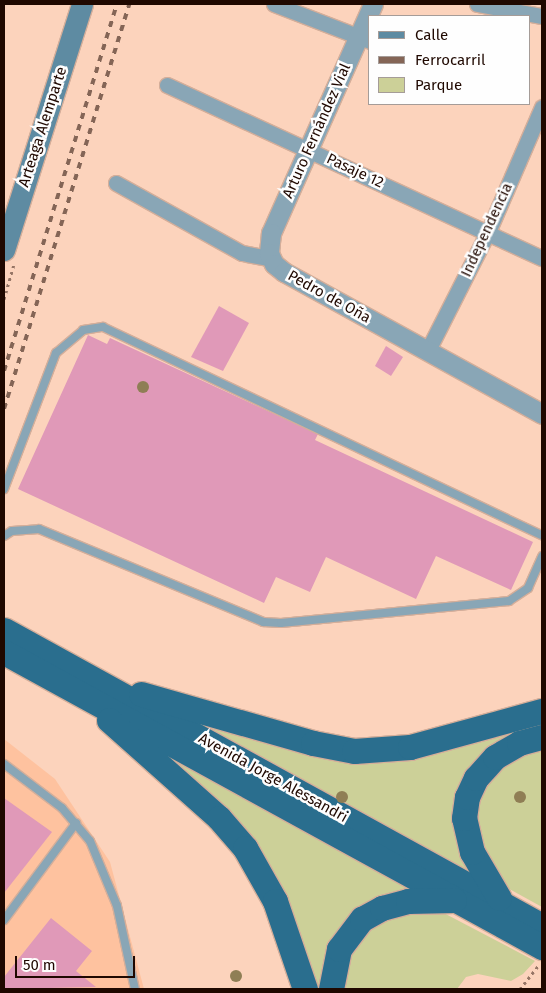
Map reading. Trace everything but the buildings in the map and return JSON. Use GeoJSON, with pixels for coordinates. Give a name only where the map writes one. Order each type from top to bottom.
{"type":"FeatureCollection","features":[{"type":"Feature","properties":{"kind":"highway","name":"Avenida Jorge Alessandri"},"geometry":{"type":"LineString","coordinates":[[4,630],[89,687],[459,901],[541,944]]}},
{"type":"Feature","properties":{"kind":"highway","name":"Avenida Jorge Alessandri"},"geometry":{"type":"LineString","coordinates":[[4,652],[89,687],[508,907],[541,944]]}},
{"type":"Feature","properties":{"kind":"highway"},"geometry":{"type":"LineString","coordinates":[[89,687],[312,743],[354,751],[410,747],[530,714]]}},
{"type":"Feature","properties":{"kind":"highway"},"geometry":{"type":"LineString","coordinates":[[89,687],[219,818],[245,848],[275,901],[305,989]]}},
{"type":"Feature","properties":{"kind":"highway"},"geometry":{"type":"LineString","coordinates":[[508,907],[478,868],[467,836],[465,808],[476,778],[495,757],[519,743],[542,737]]}},
{"type":"Feature","properties":{"kind":"highway"},"geometry":{"type":"LineString","coordinates":[[331,989],[331,974],[339,949],[362,919],[382,908],[408,901],[459,901]]}},
{"type":"Feature","properties":{"kind":"main road","name":"Arteaga Alemparte"},"geometry":{"type":"LineString","coordinates":[[4,250],[82,4]]}},
{"type":"Feature","properties":{"kind":"street"},"geometry":{"type":"LineString","coordinates":[[274,4],[365,39]]}},
{"type":"Feature","properties":{"kind":"street"},"geometry":{"type":"LineString","coordinates":[[477,4],[542,16]]}},
{"type":"Feature","properties":{"kind":"street","name":"Arturo Fernández Vial"},"geometry":{"type":"LineString","coordinates":[[272,259],[268,240],[308,150],[365,39]]}},
{"type":"Feature","properties":{"kind":"street","name":"Pasaje 12"},"geometry":{"type":"LineString","coordinates":[[167,85],[542,258]]}},
{"type":"Feature","properties":{"kind":"street","name":"Independencia"},"geometry":{"type":"LineString","coordinates":[[427,352],[488,232],[542,106]]}},
{"type":"Feature","properties":{"kind":"street","name":"Pedro de Oña"},"geometry":{"type":"LineString","coordinates":[[116,183],[242,253],[272,259],[284,272],[542,414]]}},
{"type":"Feature","properties":{"kind":"lane"},"geometry":{"type":"LineString","coordinates":[[4,488],[56,353],[83,330],[103,327],[542,535]]}},
{"type":"Feature","properties":{"kind":"lane"},"geometry":{"type":"LineString","coordinates":[[4,536],[12,531],[39,528],[263,622],[281,623],[509,601],[528,588],[542,556]]}},
{"type":"Feature","properties":{"kind":"lane"},"geometry":{"type":"LineString","coordinates":[[530,714],[542,701]]}},
{"type":"Feature","properties":{"kind":"lane"},"geometry":{"type":"LineString","coordinates":[[4,764],[76,823],[90,841],[110,884],[135,989]]}},
{"type":"Feature","properties":{"kind":"lane"},"geometry":{"type":"LineString","coordinates":[[4,920],[76,823]]}},
{"type":"Feature","properties":{"kind":"path"},"geometry":{"type":"LineString","coordinates":[[520,989],[541,944]]}},
{"type":"Feature","properties":{"kind":"shaded area"},"geometry":{"type":"Polygon","coordinates":[[[4,739],[55,779],[110,862],[144,989],[4,989],[4,739]]]}},
{"type":"Feature","properties":{"kind":"green space"},"geometry":{"type":"Polygon","coordinates":[[[189,717],[365,762],[405,760],[542,721],[542,728],[469,770],[477,879],[189,717]]]}},
{"type":"Feature","properties":{"kind":"green space"},"geometry":{"type":"Polygon","coordinates":[[[542,745],[542,907],[502,885],[475,840],[478,794],[501,763],[542,745]]]}},
{"type":"Feature","properties":{"kind":"green space"},"geometry":{"type":"Polygon","coordinates":[[[166,755],[416,892],[388,896],[322,989],[313,989],[287,913],[166,755]]]}},
{"type":"Feature","properties":{"kind":"green space"},"geometry":{"type":"Polygon","coordinates":[[[438,910],[535,961],[523,974],[511,981],[478,974],[466,977],[457,989],[338,989],[339,969],[379,916],[438,910]]]}},
{"type":"Feature","properties":{"kind":"railway"},"geometry":{"type":"LineString","coordinates":[[4,371],[117,4]]}},
{"type":"Feature","properties":{"kind":"railway"},"geometry":{"type":"LineString","coordinates":[[4,409],[129,4]]}}]}
